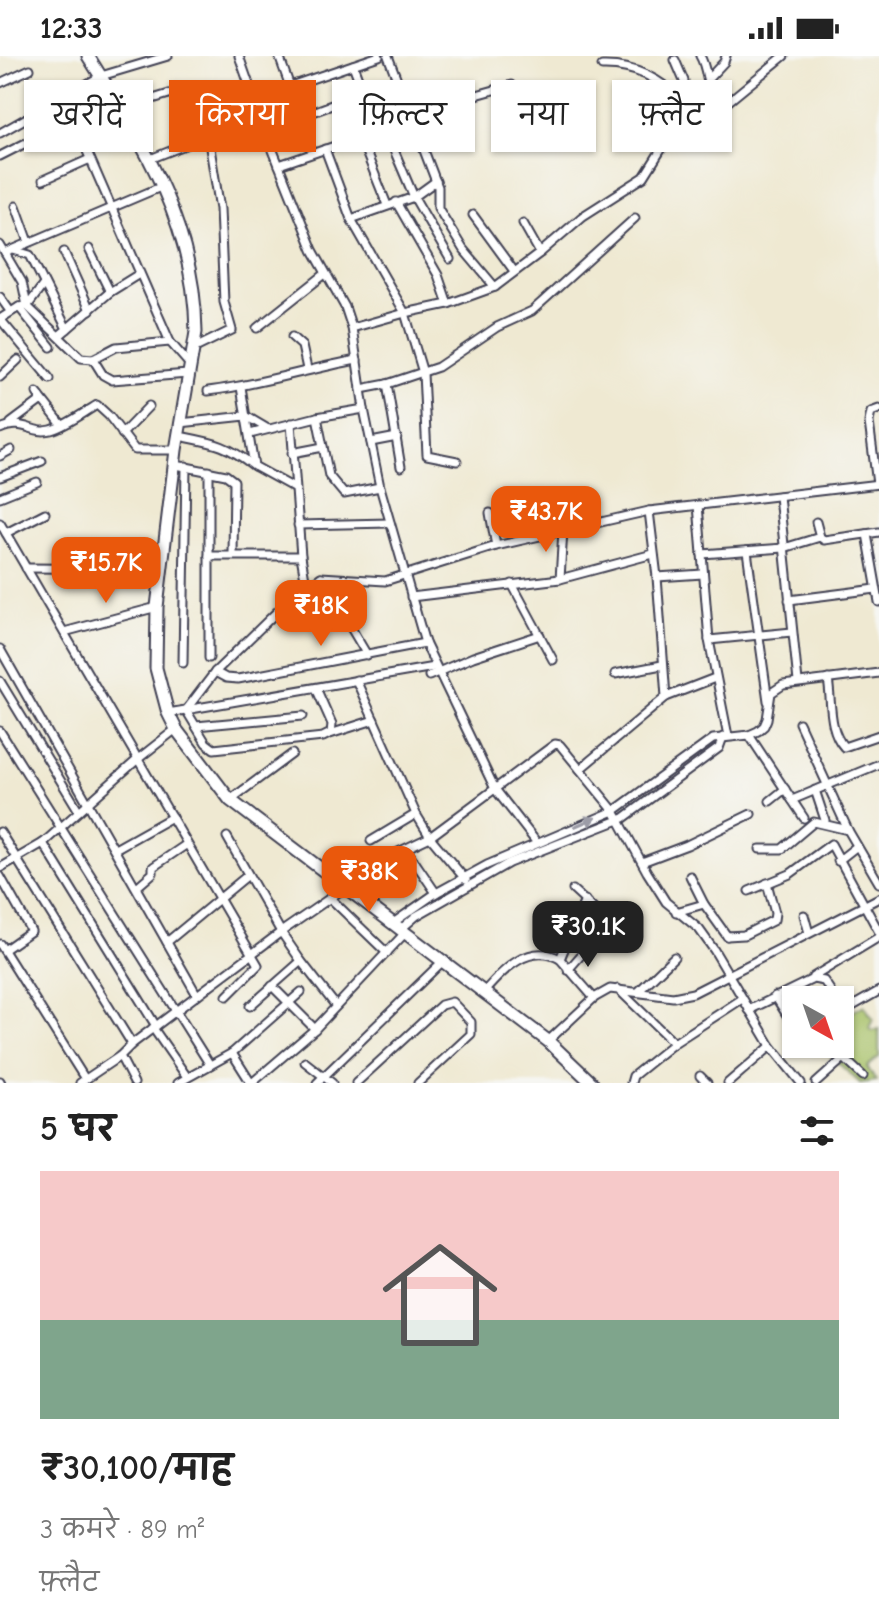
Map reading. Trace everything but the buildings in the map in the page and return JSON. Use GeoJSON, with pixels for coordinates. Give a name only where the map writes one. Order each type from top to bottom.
{"type":"FeatureCollection","features":[{"type":"Feature","properties":{"kind":"street"},"geometry":{"type":"LineString","coordinates":[[88,56],[103,80]]}},
{"type":"Feature","properties":{"kind":"street"},"geometry":{"type":"LineString","coordinates":[[0,133],[101,76],[168,56]]}},
{"type":"Feature","properties":{"kind":"street"},"geometry":{"type":"LineString","coordinates":[[239,56],[248,80]]}},
{"type":"Feature","properties":{"kind":"street"},"geometry":{"type":"LineString","coordinates":[[279,56],[289,80]]}},
{"type":"Feature","properties":{"kind":"street"},"geometry":{"type":"LineString","coordinates":[[309,80],[379,56]]}},
{"type":"Feature","properties":{"kind":"street"},"geometry":{"type":"LineString","coordinates":[[388,56],[397,80]]}},
{"type":"Feature","properties":{"kind":"street"},"geometry":{"type":"LineString","coordinates":[[700,56],[709,78],[713,101],[717,105],[724,105],[784,56]]}},
{"type":"Feature","properties":{"kind":"street"},"geometry":{"type":"LineString","coordinates":[[709,78],[726,56]]}},
{"type":"Feature","properties":{"kind":"street"},"geometry":{"type":"LineString","coordinates":[[675,60],[684,80]]}},
{"type":"Feature","properties":{"kind":"street"},"geometry":{"type":"LineString","coordinates":[[353,65],[359,80]]}},
{"type":"Feature","properties":{"kind":"street"},"geometry":{"type":"LineString","coordinates":[[602,66],[621,65],[655,80]]}},
{"type":"Feature","properties":{"kind":"street"},"geometry":{"type":"LineString","coordinates":[[0,83],[30,69]]}},
{"type":"Feature","properties":{"kind":"street"},"geometry":{"type":"LineString","coordinates":[[0,156],[24,144]]}},
{"type":"Feature","properties":{"kind":"street"},"geometry":{"type":"LineString","coordinates":[[279,165],[332,147]]}},
{"type":"Feature","properties":{"kind":"street"},"geometry":{"type":"LineString","coordinates":[[325,149],[351,219],[405,313],[423,373],[427,455],[457,461]]}},
{"type":"Feature","properties":{"kind":"street"},"geometry":{"type":"LineString","coordinates":[[150,159],[169,151]]}},
{"type":"Feature","properties":{"kind":"street"},"geometry":{"type":"LineString","coordinates":[[87,152],[170,342],[189,369]]}},
{"type":"Feature","properties":{"kind":"street"},"geometry":{"type":"LineString","coordinates":[[146,152],[177,217],[196,317],[157,607],[156,668],[168,713],[176,729],[230,800],[548,1041],[592,1083]]}},
{"type":"Feature","properties":{"kind":"street"},"geometry":{"type":"LineString","coordinates":[[193,349],[232,330],[224,302],[220,209],[211,152]]}},
{"type":"Feature","properties":{"kind":"street"},"geometry":{"type":"LineString","coordinates":[[274,152],[325,274],[345,307],[352,328],[380,487],[433,672],[495,789],[537,843]]}},
{"type":"Feature","properties":{"kind":"street"},"geometry":{"type":"LineString","coordinates":[[366,152],[387,205]]}},
{"type":"Feature","properties":{"kind":"street"},"geometry":{"type":"LineString","coordinates":[[393,152],[450,259]]}},
{"type":"Feature","properties":{"kind":"street"},"geometry":{"type":"LineString","coordinates":[[424,152],[436,181],[438,208],[463,249],[495,287]]}},
{"type":"Feature","properties":{"kind":"street"},"geometry":{"type":"LineString","coordinates":[[352,328],[448,304],[495,287],[583,216],[644,177],[660,152]]}},
{"type":"Feature","properties":{"kind":"street"},"geometry":{"type":"LineString","coordinates":[[43,180],[90,159]]}},
{"type":"Feature","properties":{"kind":"street"},"geometry":{"type":"LineString","coordinates":[[351,219],[414,197],[436,181]]}},
{"type":"Feature","properties":{"kind":"street"},"geometry":{"type":"LineString","coordinates":[[9,251],[163,186]]}},
{"type":"Feature","properties":{"kind":"street"},"geometry":{"type":"LineString","coordinates":[[396,202],[438,275],[448,304]]}},
{"type":"Feature","properties":{"kind":"street"},"geometry":{"type":"LineString","coordinates":[[16,206],[29,242]]}},
{"type":"Feature","properties":{"kind":"street"},"geometry":{"type":"LineString","coordinates":[[473,215],[514,271]]}},
{"type":"Feature","properties":{"kind":"street"},"geometry":{"type":"LineString","coordinates":[[361,389],[423,373],[448,362],[497,327],[542,304],[574,271],[635,218]]}},
{"type":"Feature","properties":{"kind":"street"},"geometry":{"type":"LineString","coordinates":[[523,223],[540,253]]}},
{"type":"Feature","properties":{"kind":"street"},"geometry":{"type":"LineString","coordinates":[[0,245],[9,251],[30,255],[63,332],[81,358],[93,359],[116,347],[170,342]]}},
{"type":"Feature","properties":{"kind":"street"},"geometry":{"type":"LineString","coordinates":[[89,249],[110,292]]}},
{"type":"Feature","properties":{"kind":"street"},"geometry":{"type":"LineString","coordinates":[[9,251],[25,291],[23,306],[51,347]]}},
{"type":"Feature","properties":{"kind":"street"},"geometry":{"type":"LineString","coordinates":[[64,252],[90,310]]}},
{"type":"Feature","properties":{"kind":"street"},"geometry":{"type":"LineString","coordinates":[[63,332],[110,292],[139,274]]}},
{"type":"Feature","properties":{"kind":"street"},"geometry":{"type":"LineString","coordinates":[[257,328],[325,274]]}},
{"type":"Feature","properties":{"kind":"street"},"geometry":{"type":"LineString","coordinates":[[44,284],[23,306],[0,319],[50,379]]}},
{"type":"Feature","properties":{"kind":"street"},"geometry":{"type":"LineString","coordinates":[[0,297],[10,311]]}},
{"type":"Feature","properties":{"kind":"street"},"geometry":{"type":"LineString","coordinates":[[23,306],[63,332]]}},
{"type":"Feature","properties":{"kind":"street"},"geometry":{"type":"LineString","coordinates":[[292,337],[302,346],[307,369]]}},
{"type":"Feature","properties":{"kind":"street"},"geometry":{"type":"LineString","coordinates":[[93,359],[103,375],[112,380],[189,369]]}},
{"type":"Feature","properties":{"kind":"street"},"geometry":{"type":"LineString","coordinates":[[2,372],[18,360]]}},
{"type":"Feature","properties":{"kind":"street"},"geometry":{"type":"LineString","coordinates":[[208,391],[241,387],[307,369],[357,360]]}},
{"type":"Feature","properties":{"kind":"street"},"geometry":{"type":"LineString","coordinates":[[387,384],[401,467]]}},
{"type":"Feature","properties":{"kind":"street"},"geometry":{"type":"LineString","coordinates":[[241,387],[254,466]]}},
{"type":"Feature","properties":{"kind":"street"},"geometry":{"type":"LineString","coordinates":[[3,428],[39,402],[39,395],[62,425]]}},
{"type":"Feature","properties":{"kind":"street"},"geometry":{"type":"LineString","coordinates":[[3,428],[15,423],[44,431],[62,425],[97,405],[135,450],[178,459],[226,475],[234,481],[233,555]]}},
{"type":"Feature","properties":{"kind":"street"},"geometry":{"type":"LineString","coordinates":[[122,434],[149,406]]}},
{"type":"Feature","properties":{"kind":"street"},"geometry":{"type":"LineString","coordinates":[[250,434],[364,409]]}},
{"type":"Feature","properties":{"kind":"street"},"geometry":{"type":"LineString","coordinates":[[186,710],[215,672],[306,585],[321,577],[385,581],[496,546],[649,511],[878,484],[869,416],[879,409]]}},
{"type":"Feature","properties":{"kind":"street"},"geometry":{"type":"LineString","coordinates":[[180,430],[246,416],[268,429]]}},
{"type":"Feature","properties":{"kind":"street"},"geometry":{"type":"LineString","coordinates":[[317,417],[329,476],[344,494],[380,487]]}},
{"type":"Feature","properties":{"kind":"street"},"geometry":{"type":"LineString","coordinates":[[291,423],[294,488],[306,585]]}},
{"type":"Feature","properties":{"kind":"street"},"geometry":{"type":"LineString","coordinates":[[180,430],[233,450],[254,466],[294,488]]}},
{"type":"Feature","properties":{"kind":"street"},"geometry":{"type":"LineString","coordinates":[[371,442],[397,437]]}},
{"type":"Feature","properties":{"kind":"street"},"geometry":{"type":"LineString","coordinates":[[292,453],[323,447]]}},
{"type":"Feature","properties":{"kind":"street"},"geometry":{"type":"LineString","coordinates":[[0,456],[11,450]]}},
{"type":"Feature","properties":{"kind":"street"},"geometry":{"type":"LineString","coordinates":[[178,459],[183,663]]}},
{"type":"Feature","properties":{"kind":"street"},"geometry":{"type":"LineString","coordinates":[[0,477],[42,461]]}},
{"type":"Feature","properties":{"kind":"street"},"geometry":{"type":"LineString","coordinates":[[209,471],[209,658]]}},
{"type":"Feature","properties":{"kind":"street"},"geometry":{"type":"LineString","coordinates":[[0,497],[37,482]]}},
{"type":"Feature","properties":{"kind":"street"},"geometry":{"type":"LineString","coordinates":[[779,496],[798,682]]}},
{"type":"Feature","properties":{"kind":"street"},"geometry":{"type":"LineString","coordinates":[[232,1053],[251,1083],[315,1029],[387,953],[436,893],[620,820],[719,748],[725,736],[709,640],[698,505]]}},
{"type":"Feature","properties":{"kind":"street"},"geometry":{"type":"LineString","coordinates":[[649,511],[666,697]]}},
{"type":"Feature","properties":{"kind":"street"},"geometry":{"type":"LineString","coordinates":[[6,533],[45,513]]}},
{"type":"Feature","properties":{"kind":"street"},"geometry":{"type":"LineString","coordinates":[[490,513],[496,546]]}},
{"type":"Feature","properties":{"kind":"street"},"geometry":{"type":"LineString","coordinates":[[816,522],[820,537]]}},
{"type":"Feature","properties":{"kind":"street"},"geometry":{"type":"LineString","coordinates":[[0,523],[258,965],[227,996]]}},
{"type":"Feature","properties":{"kind":"street"},"geometry":{"type":"LineString","coordinates":[[298,525],[390,523]]}},
{"type":"Feature","properties":{"kind":"street"},"geometry":{"type":"LineString","coordinates":[[560,579],[563,530]]}},
{"type":"Feature","properties":{"kind":"street"},"geometry":{"type":"LineString","coordinates":[[702,554],[784,548],[820,537],[830,541],[879,532]]}},
{"type":"Feature","properties":{"kind":"street"},"geometry":{"type":"LineString","coordinates":[[867,534],[879,602]]}},
{"type":"Feature","properties":{"kind":"street"},"geometry":{"type":"LineString","coordinates":[[747,551],[768,704]]}},
{"type":"Feature","properties":{"kind":"street"},"geometry":{"type":"LineString","coordinates":[[411,597],[560,579],[653,554]]}},
{"type":"Feature","properties":{"kind":"street"},"geometry":{"type":"LineString","coordinates":[[209,556],[301,556]]}},
{"type":"Feature","properties":{"kind":"street"},"geometry":{"type":"LineString","coordinates":[[26,568],[163,569]]}},
{"type":"Feature","properties":{"kind":"street"},"geometry":{"type":"LineString","coordinates":[[657,577],[703,574]]}},
{"type":"Feature","properties":{"kind":"street"},"geometry":{"type":"LineString","coordinates":[[321,577],[367,655]]}},
{"type":"Feature","properties":{"kind":"street"},"geometry":{"type":"LineString","coordinates":[[512,584],[553,660]]}},
{"type":"Feature","properties":{"kind":"street"},"geometry":{"type":"LineString","coordinates":[[789,600],[876,589]]}},
{"type":"Feature","properties":{"kind":"street"},"geometry":{"type":"LineString","coordinates":[[64,632],[157,607]]}},
{"type":"Feature","properties":{"kind":"street"},"geometry":{"type":"LineString","coordinates":[[709,640],[792,632]]}},
{"type":"Feature","properties":{"kind":"street"},"geometry":{"type":"LineString","coordinates":[[168,713],[356,680],[433,672],[540,635]]}},
{"type":"Feature","properties":{"kind":"street"},"geometry":{"type":"LineString","coordinates":[[215,672],[226,678],[238,679],[425,643]]}},
{"type":"Feature","properties":{"kind":"street"},"geometry":{"type":"LineString","coordinates":[[0,649],[138,886],[197,995]]}},
{"type":"Feature","properties":{"kind":"street"},"geometry":{"type":"LineString","coordinates":[[615,674],[662,665]]}},
{"type":"Feature","properties":{"kind":"street"},"geometry":{"type":"LineString","coordinates":[[404,932],[416,916],[507,855],[614,811],[713,739],[749,735],[764,726],[771,693],[783,685],[879,673]]}},
{"type":"Feature","properties":{"kind":"street"},"geometry":{"type":"LineString","coordinates":[[580,769],[666,697],[715,678]]}},
{"type":"Feature","properties":{"kind":"street"},"geometry":{"type":"LineString","coordinates":[[828,679],[832,715],[840,745],[844,747],[879,735]]}},
{"type":"Feature","properties":{"kind":"street"},"geometry":{"type":"LineString","coordinates":[[356,680],[416,814],[430,837],[467,881]]}},
{"type":"Feature","properties":{"kind":"street"},"geometry":{"type":"LineString","coordinates":[[0,681],[79,811]]}},
{"type":"Feature","properties":{"kind":"street"},"geometry":{"type":"LineString","coordinates":[[316,688],[332,724],[329,734]]}},
{"type":"Feature","properties":{"kind":"street"},"geometry":{"type":"LineString","coordinates":[[186,710],[206,743],[214,749],[281,743],[329,734],[374,720]]}},
{"type":"Feature","properties":{"kind":"street"},"geometry":{"type":"LineString","coordinates":[[196,726],[303,716]]}},
{"type":"Feature","properties":{"kind":"street"},"geometry":{"type":"LineString","coordinates":[[799,723],[848,830],[879,883]]}},
{"type":"Feature","properties":{"kind":"street"},"geometry":{"type":"LineString","coordinates":[[0,868],[43,843],[176,729]]}},
{"type":"Feature","properties":{"kind":"street"},"geometry":{"type":"LineString","coordinates":[[0,731],[210,1065]]}},
{"type":"Feature","properties":{"kind":"street"},"geometry":{"type":"LineString","coordinates":[[749,735],[804,818]]}},
{"type":"Feature","properties":{"kind":"street"},"geometry":{"type":"LineString","coordinates":[[0,876],[31,931],[2,947],[83,1081],[330,898],[341,884],[430,837],[555,744],[563,747],[614,811],[649,876],[676,912],[699,929],[771,1046],[801,1083]]}},
{"type":"Feature","properties":{"kind":"street"},"geometry":{"type":"LineString","coordinates":[[230,800],[292,754]]}},
{"type":"Feature","properties":{"kind":"street"},"geometry":{"type":"LineString","coordinates":[[792,800],[879,764]]}},
{"type":"Feature","properties":{"kind":"street"},"geometry":{"type":"LineString","coordinates":[[652,783],[659,793]]}},
{"type":"Feature","properties":{"kind":"street"},"geometry":{"type":"LineString","coordinates":[[770,801],[785,789]]}},
{"type":"Feature","properties":{"kind":"street"},"geometry":{"type":"LineString","coordinates":[[815,790],[825,820]]}},
{"type":"Feature","properties":{"kind":"street"},"geometry":{"type":"LineString","coordinates":[[371,841],[416,814]]}},
{"type":"Feature","properties":{"kind":"street"},"geometry":{"type":"LineString","coordinates":[[642,862],[697,841],[751,814]]}},
{"type":"Feature","properties":{"kind":"street"},"geometry":{"type":"LineString","coordinates":[[115,849],[172,817]]}},
{"type":"Feature","properties":{"kind":"street"},"geometry":{"type":"LineString","coordinates":[[760,849],[782,849],[814,822],[848,830]]}},
{"type":"Feature","properties":{"kind":"street"},"geometry":{"type":"LineString","coordinates":[[0,832],[132,1044]]}},
{"type":"Feature","properties":{"kind":"street"},"geometry":{"type":"LineString","coordinates":[[227,837],[281,932],[336,1006]]}},
{"type":"Feature","properties":{"kind":"street"},"geometry":{"type":"LineString","coordinates":[[43,843],[187,1077]]}},
{"type":"Feature","properties":{"kind":"street"},"geometry":{"type":"LineString","coordinates":[[138,886],[153,873],[153,867],[187,844]]}},
{"type":"Feature","properties":{"kind":"street"},"geometry":{"type":"LineString","coordinates":[[749,891],[790,874],[831,844],[879,934],[806,982],[749,1010]]}},
{"type":"Feature","properties":{"kind":"street"},"geometry":{"type":"LineString","coordinates":[[838,861],[857,846]]}},
{"type":"Feature","properties":{"kind":"street"},"geometry":{"type":"LineString","coordinates":[[406,849],[436,893]]}},
{"type":"Feature","properties":{"kind":"street"},"geometry":{"type":"LineString","coordinates":[[167,942],[248,875]]}},
{"type":"Feature","properties":{"kind":"street"},"geometry":{"type":"LineString","coordinates":[[690,876],[704,904],[727,936]]}},
{"type":"Feature","properties":{"kind":"street"},"geometry":{"type":"LineString","coordinates":[[727,936],[744,935],[774,920],[767,883]]}},
{"type":"Feature","properties":{"kind":"street"},"geometry":{"type":"LineString","coordinates":[[573,890],[609,923],[628,935]]}},
{"type":"Feature","properties":{"kind":"street"},"geometry":{"type":"LineString","coordinates":[[330,898],[387,953]]}},
{"type":"Feature","properties":{"kind":"street"},"geometry":{"type":"LineString","coordinates":[[548,1041],[594,998],[617,988],[658,996],[684,996],[879,898]]}},
{"type":"Feature","properties":{"kind":"street"},"geometry":{"type":"LineString","coordinates":[[560,959],[585,900]]}},
{"type":"Feature","properties":{"kind":"street"},"geometry":{"type":"LineString","coordinates":[[676,912],[704,904]]}},
{"type":"Feature","properties":{"kind":"street"},"geometry":{"type":"LineString","coordinates":[[804,915],[809,933]]}},
{"type":"Feature","properties":{"kind":"street"},"geometry":{"type":"LineString","coordinates":[[568,970],[609,923]]}},
{"type":"Feature","properties":{"kind":"street"},"geometry":{"type":"LineString","coordinates":[[714,950],[725,943],[727,936]]}},
{"type":"Feature","properties":{"kind":"street"},"geometry":{"type":"LineString","coordinates":[[484,992],[501,973],[525,956],[551,954],[560,959],[594,998]]}},
{"type":"Feature","properties":{"kind":"street"},"geometry":{"type":"LineString","coordinates":[[638,992],[674,957]]}},
{"type":"Feature","properties":{"kind":"street"},"geometry":{"type":"LineString","coordinates":[[250,1006],[301,961]]}},
{"type":"Feature","properties":{"kind":"street"},"geometry":{"type":"LineString","coordinates":[[320,1079],[442,962]]}},
{"type":"Feature","properties":{"kind":"street"},"geometry":{"type":"LineString","coordinates":[[806,982],[819,979],[827,986]]}},
{"type":"Feature","properties":{"kind":"street"},"geometry":{"type":"LineString","coordinates":[[272,986],[315,1029]]}},
{"type":"Feature","properties":{"kind":"street"},"geometry":{"type":"LineString","coordinates":[[617,988],[674,1043]]}},
{"type":"Feature","properties":{"kind":"street"},"geometry":{"type":"LineString","coordinates":[[854,1005],[879,991]]}},
{"type":"Feature","properties":{"kind":"street"},"geometry":{"type":"LineString","coordinates":[[178,1083],[232,1053],[301,992]]}},
{"type":"Feature","properties":{"kind":"street"},"geometry":{"type":"LineString","coordinates":[[775,996],[782,1007]]}},
{"type":"Feature","properties":{"kind":"street"},"geometry":{"type":"LineString","coordinates":[[631,1083],[633,1076],[674,1043],[742,999]]}},
{"type":"Feature","properties":{"kind":"street"},"geometry":{"type":"LineString","coordinates":[[356,1083],[441,1005],[452,1002],[471,1022],[471,1034],[418,1083]]}},
{"type":"Feature","properties":{"kind":"street"},"geometry":{"type":"LineString","coordinates":[[728,1083],[771,1046]]}},
{"type":"Feature","properties":{"kind":"street"},"geometry":{"type":"LineString","coordinates":[[120,1056],[134,1083]]}},
{"type":"Feature","properties":{"kind":"street"},"geometry":{"type":"LineString","coordinates":[[816,1083],[844,1058],[863,1076]]}},
{"type":"Feature","properties":{"kind":"street"},"geometry":{"type":"LineString","coordinates":[[305,1062],[320,1079],[332,1083]]}},
{"type":"Feature","properties":{"kind":"street"},"geometry":{"type":"LineString","coordinates":[[700,1076],[707,1083]]}},
{"type":"Feature","properties":{"kind":"green space"},"geometry":{"type":"Polygon","coordinates":[[[864,1005],[873,1019],[869,1028],[871,1031],[879,1029],[879,1057],[867,1067],[876,1081],[860,1083],[833,1058],[854,1058],[854,1011],[864,1005]]]}}]}
